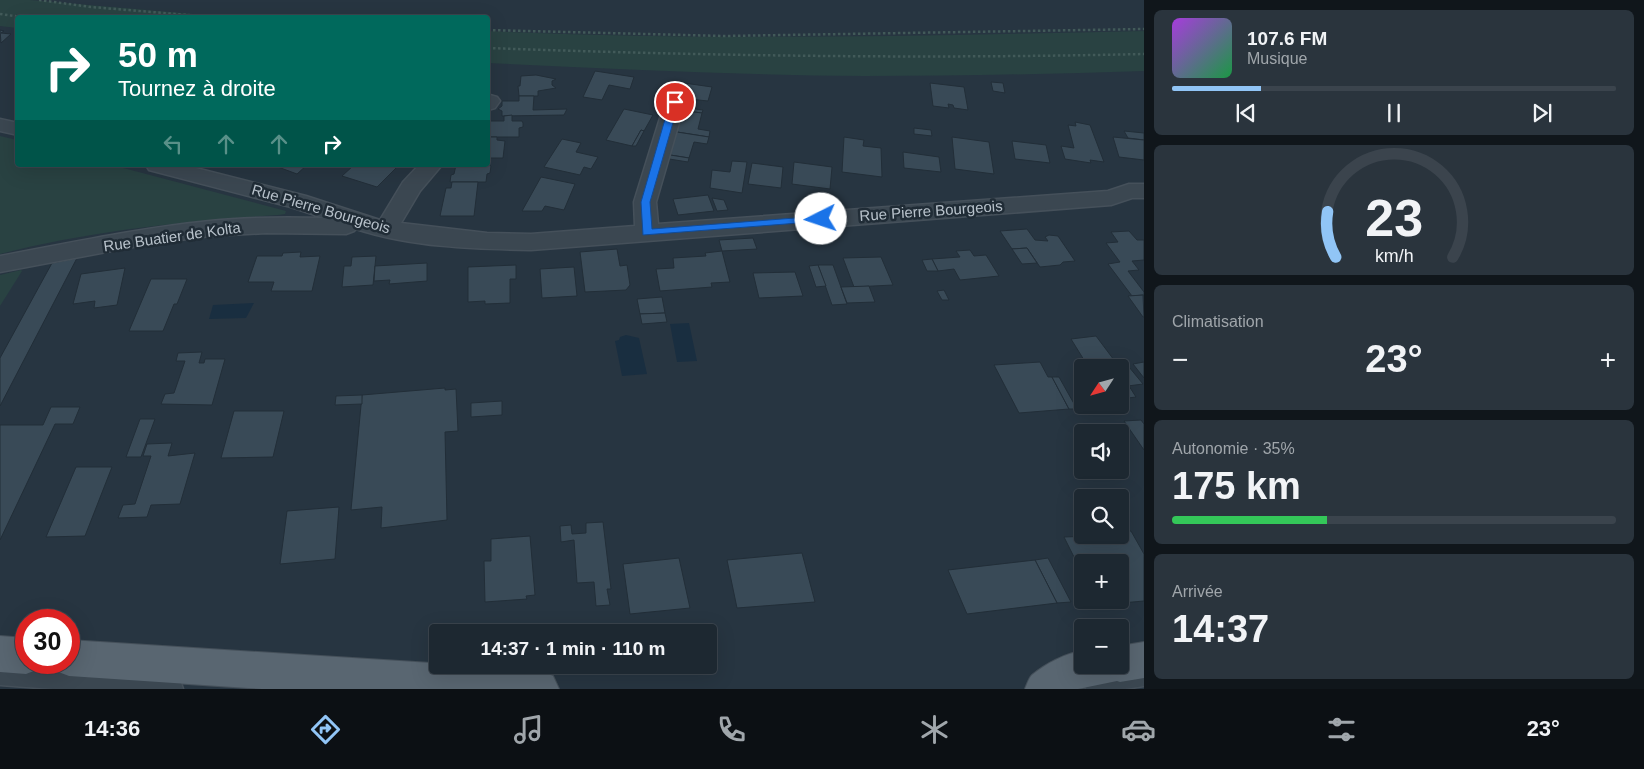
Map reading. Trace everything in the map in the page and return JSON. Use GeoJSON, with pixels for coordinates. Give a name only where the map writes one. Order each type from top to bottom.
{"type":"FeatureCollection","features":[{"type":"Feature","properties":{"kind":"main road"},"geometry":{"type":"LineString","coordinates":[[0,654],[15,655]]}},
{"type":"Feature","properties":{"kind":"main road"},"geometry":{"type":"LineString","coordinates":[[80,659],[345,683],[540,689]]}},
{"type":"Feature","properties":{"kind":"main road"},"geometry":{"type":"LineString","coordinates":[[1044,689],[1074,670],[1134,666]]}},
{"type":"Feature","properties":{"kind":"street"},"geometry":{"type":"LineString","coordinates":[[647,233],[646,202],[675,102]]}},
{"type":"Feature","properties":{"kind":"street"},"geometry":{"type":"LineString","coordinates":[[0,125],[15,128]]}},
{"type":"Feature","properties":{"kind":"street","name":"Rue Pierre Bourgeois"},"geometry":{"type":"LineString","coordinates":[[165,167],[298,201],[381,228],[434,236],[531,242],[1111,198],[1129,192],[1144,191]]}},
{"type":"Feature","properties":{"kind":"street"},"geometry":{"type":"LineString","coordinates":[[381,228],[411,187],[429,167]]}},
{"type":"Feature","properties":{"kind":"street","name":"Rue Buatier de Kolta"},"geometry":{"type":"LineString","coordinates":[[0,264],[185,232],[230,227],[289,225],[381,228]]}},
{"type":"Feature","properties":{"kind":"lane"},"geometry":{"type":"LineString","coordinates":[[1056,689],[1134,666]]}},
{"type":"Feature","properties":{"kind":"lane"},"geometry":{"type":"LineString","coordinates":[[0,676],[175,689]]}},
{"type":"Feature","properties":{"kind":"path"},"geometry":{"type":"LineString","coordinates":[[39,0],[91,7],[188,15]]}},
{"type":"Feature","properties":{"kind":"path"},"geometry":{"type":"LineString","coordinates":[[0,14],[15,16]]}},
{"type":"Feature","properties":{"kind":"path"},"geometry":{"type":"LineString","coordinates":[[490,30],[725,36],[1144,29]]}},
{"type":"Feature","properties":{"kind":"path"},"geometry":{"type":"LineString","coordinates":[[490,48],[602,53],[945,58],[1144,54]]}},
{"type":"Feature","properties":{"kind":"green space"},"geometry":{"type":"Polygon","coordinates":[[[0,0],[30,0],[206,15],[15,15],[15,28],[0,26],[0,0]]]}},
{"type":"Feature","properties":{"kind":"green space"},"geometry":{"type":"Polygon","coordinates":[[[490,31],[734,37],[1144,31],[1144,71],[865,76],[490,63],[490,31]]]}},
{"type":"Feature","properties":{"kind":"green space"},"geometry":{"type":"Polygon","coordinates":[[[0,136],[15,140],[15,167],[120,167],[286,211],[285,214],[278,215],[208,220],[103,233],[0,254],[0,136]]]}},
{"type":"Feature","properties":{"kind":"green space"},"geometry":{"type":"Polygon","coordinates":[[[22,271],[0,306],[0,275],[22,271]]]}},
{"type":"Feature","properties":{"kind":"water"},"geometry":{"type":"Polygon","coordinates":[[[254,303],[246,318],[209,319],[213,305],[254,303]]]}},
{"type":"Feature","properties":{"kind":"water"},"geometry":{"type":"Polygon","coordinates":[[[689,323],[697,361],[677,362],[670,324],[689,323]]]}},
{"type":"Feature","properties":{"kind":"water"},"geometry":{"type":"Polygon","coordinates":[[[626,335],[639,338],[647,374],[622,376],[615,341],[626,335]]]}},
{"type":"Feature","properties":{"kind":"building"},"geometry":{"type":"Polygon","coordinates":[[[0,30],[4,31],[1,33],[11,34],[1,43],[0,30]]]}},
{"type":"Feature","properties":{"kind":"building"},"geometry":{"type":"Polygon","coordinates":[[[595,71],[634,77],[630,89],[609,85],[602,100],[583,97],[595,71]]]}},
{"type":"Feature","properties":{"kind":"building"},"geometry":{"type":"Polygon","coordinates":[[[536,75],[556,79],[552,81],[552,85],[556,88],[538,91],[538,96],[519,96],[518,86],[520,86],[521,76],[536,75]]]}},
{"type":"Feature","properties":{"kind":"building"},"geometry":{"type":"Polygon","coordinates":[[[991,82],[1003,83],[1005,93],[993,91],[991,82]]]}},
{"type":"Feature","properties":{"kind":"building"},"geometry":{"type":"Polygon","coordinates":[[[684,83],[712,87],[708,101],[680,98],[684,83]]]}},
{"type":"Feature","properties":{"kind":"building"},"geometry":{"type":"Polygon","coordinates":[[[930,83],[964,87],[968,110],[954,108],[953,105],[948,104],[949,108],[933,106],[930,83]]]}},
{"type":"Feature","properties":{"kind":"building"},"geometry":{"type":"Polygon","coordinates":[[[519,96],[534,96],[533,110],[567,109],[564,115],[502,116],[502,111],[498,109],[502,106],[502,101],[519,101],[519,96]]]}},
{"type":"Feature","properties":{"kind":"building"},"geometry":{"type":"Polygon","coordinates":[[[680,107],[703,110],[702,113],[678,110],[680,107]]]}},
{"type":"Feature","properties":{"kind":"building"},"geometry":{"type":"Polygon","coordinates":[[[624,109],[653,115],[644,131],[641,130],[632,146],[606,140],[624,109]]]}},
{"type":"Feature","properties":{"kind":"building"},"geometry":{"type":"Polygon","coordinates":[[[678,110],[702,113],[698,129],[710,131],[709,137],[677,132],[678,126],[674,126],[678,110]]]}},
{"type":"Feature","properties":{"kind":"building"},"geometry":{"type":"Polygon","coordinates":[[[512,115],[512,121],[522,121],[523,127],[519,128],[519,137],[490,137],[490,121],[504,121],[504,116],[512,115]]]}},
{"type":"Feature","properties":{"kind":"building"},"geometry":{"type":"Polygon","coordinates":[[[1075,122],[1090,125],[1104,162],[1090,160],[1091,163],[1065,159],[1061,146],[1074,148],[1068,125],[1076,126],[1075,122]]]}},
{"type":"Feature","properties":{"kind":"building"},"geometry":{"type":"Polygon","coordinates":[[[914,128],[931,130],[932,136],[914,134],[914,128]]]}},
{"type":"Feature","properties":{"kind":"building"},"geometry":{"type":"Polygon","coordinates":[[[641,130],[644,131],[636,146],[632,146],[641,130]]]}},
{"type":"Feature","properties":{"kind":"building"},"geometry":{"type":"Polygon","coordinates":[[[1124,131],[1144,133],[1144,140],[1128,138],[1124,131]]]}},
{"type":"Feature","properties":{"kind":"building"},"geometry":{"type":"Polygon","coordinates":[[[677,132],[709,137],[707,144],[694,142],[689,158],[664,154],[670,137],[675,138],[677,132]]]}},
{"type":"Feature","properties":{"kind":"building"},"geometry":{"type":"Polygon","coordinates":[[[490,137],[497,137],[497,140],[505,141],[503,158],[490,158],[490,137]]]}},
{"type":"Feature","properties":{"kind":"building"},"geometry":{"type":"Polygon","coordinates":[[[844,137],[864,140],[863,146],[881,148],[882,177],[842,172],[844,137]]]}},
{"type":"Feature","properties":{"kind":"building"},"geometry":{"type":"Polygon","coordinates":[[[952,137],[989,142],[994,174],[955,169],[952,137]]]}},
{"type":"Feature","properties":{"kind":"building"},"geometry":{"type":"Polygon","coordinates":[[[1113,137],[1144,140],[1144,160],[1119,157],[1113,137]]]}},
{"type":"Feature","properties":{"kind":"building"},"geometry":{"type":"Polygon","coordinates":[[[562,139],[581,143],[576,152],[598,157],[591,169],[584,167],[580,175],[544,167],[562,139]]]}},
{"type":"Feature","properties":{"kind":"building"},"geometry":{"type":"Polygon","coordinates":[[[1012,141],[1046,145],[1050,163],[1015,159],[1012,141]]]}},
{"type":"Feature","properties":{"kind":"building"},"geometry":{"type":"Polygon","coordinates":[[[903,152],[939,157],[941,172],[904,168],[903,152]]]}},
{"type":"Feature","properties":{"kind":"building"},"geometry":{"type":"Polygon","coordinates":[[[664,154],[689,158],[688,162],[663,158],[664,154]]]}},
{"type":"Feature","properties":{"kind":"building"},"geometry":{"type":"Polygon","coordinates":[[[732,161],[747,162],[742,193],[710,188],[712,170],[730,172],[732,161]]]}},
{"type":"Feature","properties":{"kind":"building"},"geometry":{"type":"Polygon","coordinates":[[[794,162],[832,167],[830,189],[792,184],[794,162]]]}},
{"type":"Feature","properties":{"kind":"building"},"geometry":{"type":"Polygon","coordinates":[[[752,163],[783,167],[781,188],[748,184],[752,163]]]}},
{"type":"Feature","properties":{"kind":"building"},"geometry":{"type":"Polygon","coordinates":[[[491,166],[486,182],[450,182],[451,175],[454,174],[456,167],[491,166]]]}},
{"type":"Feature","properties":{"kind":"building"},"geometry":{"type":"Polygon","coordinates":[[[278,167],[305,167],[297,174],[278,167]]]}},
{"type":"Feature","properties":{"kind":"building"},"geometry":{"type":"Polygon","coordinates":[[[352,167],[397,167],[377,187],[342,176],[352,167]]]}},
{"type":"Feature","properties":{"kind":"building"},"geometry":{"type":"Polygon","coordinates":[[[541,177],[575,184],[564,210],[545,206],[542,211],[522,211],[541,177]]]}},
{"type":"Feature","properties":{"kind":"building"},"geometry":{"type":"Polygon","coordinates":[[[452,182],[478,182],[474,216],[440,216],[446,188],[451,188],[452,182]]]}},
{"type":"Feature","properties":{"kind":"building"},"geometry":{"type":"Polygon","coordinates":[[[708,195],[714,211],[678,215],[673,199],[708,195]]]}},
{"type":"Feature","properties":{"kind":"building"},"geometry":{"type":"Polygon","coordinates":[[[712,198],[724,200],[728,210],[717,211],[712,198]]]}},
{"type":"Feature","properties":{"kind":"building"},"geometry":{"type":"Polygon","coordinates":[[[1027,229],[1035,240],[1048,241],[1045,237],[1049,235],[1058,236],[1075,261],[1040,267],[1027,248],[1012,249],[1000,231],[1027,229]]]}},
{"type":"Feature","properties":{"kind":"building"},"geometry":{"type":"Polygon","coordinates":[[[1129,231],[1137,240],[1144,240],[1144,260],[1132,261],[1139,270],[1128,271],[1144,292],[1144,295],[1132,296],[1108,264],[1120,262],[1106,243],[1118,242],[1111,232],[1129,231]]]}},
{"type":"Feature","properties":{"kind":"building"},"geometry":{"type":"Polygon","coordinates":[[[753,238],[757,249],[722,251],[719,240],[753,238]]]}},
{"type":"Feature","properties":{"kind":"building"},"geometry":{"type":"Polygon","coordinates":[[[1027,248],[1037,263],[1022,264],[1012,249],[1027,248]]]}},
{"type":"Feature","properties":{"kind":"building"},"geometry":{"type":"Polygon","coordinates":[[[617,249],[620,266],[627,265],[630,285],[626,290],[585,292],[580,252],[617,249]]]}},
{"type":"Feature","properties":{"kind":"building"},"geometry":{"type":"Polygon","coordinates":[[[970,250],[974,256],[986,255],[999,276],[960,280],[954,269],[938,271],[932,259],[960,257],[956,251],[970,250]]]}},
{"type":"Feature","properties":{"kind":"building"},"geometry":{"type":"Polygon","coordinates":[[[722,251],[730,282],[711,283],[712,287],[660,291],[656,269],[674,268],[673,258],[706,256],[705,253],[722,251]]]}},
{"type":"Feature","properties":{"kind":"building"},"geometry":{"type":"Polygon","coordinates":[[[301,252],[300,257],[320,256],[312,291],[271,291],[274,282],[248,282],[257,256],[282,256],[283,253],[301,252]]]}},
{"type":"Feature","properties":{"kind":"building"},"geometry":{"type":"Polygon","coordinates":[[[376,256],[373,285],[342,287],[344,266],[351,266],[352,257],[376,256]]]}},
{"type":"Feature","properties":{"kind":"building"},"geometry":{"type":"Polygon","coordinates":[[[881,257],[893,285],[854,287],[843,258],[881,257]]]}},
{"type":"Feature","properties":{"kind":"building"},"geometry":{"type":"Polygon","coordinates":[[[77,258],[0,406],[0,358],[52,263],[77,258]]]}},
{"type":"Feature","properties":{"kind":"building"},"geometry":{"type":"Polygon","coordinates":[[[932,259],[938,271],[927,271],[922,260],[932,259]]]}},
{"type":"Feature","properties":{"kind":"building"},"geometry":{"type":"Polygon","coordinates":[[[427,263],[427,281],[389,284],[390,280],[374,281],[375,266],[427,263]]]}},
{"type":"Feature","properties":{"kind":"building"},"geometry":{"type":"Polygon","coordinates":[[[516,265],[516,279],[510,279],[510,303],[485,304],[485,301],[468,302],[468,267],[516,265]]]}},
{"type":"Feature","properties":{"kind":"building"},"geometry":{"type":"Polygon","coordinates":[[[818,265],[833,265],[847,304],[832,305],[818,265]]]}},
{"type":"Feature","properties":{"kind":"building"},"geometry":{"type":"Polygon","coordinates":[[[818,265],[826,286],[816,287],[809,266],[818,265]]]}},
{"type":"Feature","properties":{"kind":"building"},"geometry":{"type":"Polygon","coordinates":[[[574,267],[577,296],[542,298],[540,269],[574,267]]]}},
{"type":"Feature","properties":{"kind":"building"},"geometry":{"type":"Polygon","coordinates":[[[125,268],[117,305],[94,308],[95,301],[73,304],[81,274],[125,268]]]}},
{"type":"Feature","properties":{"kind":"building"},"geometry":{"type":"Polygon","coordinates":[[[795,272],[803,296],[759,298],[753,273],[795,272]]]}},
{"type":"Feature","properties":{"kind":"building"},"geometry":{"type":"Polygon","coordinates":[[[151,279],[187,279],[163,331],[129,331],[151,279]]]}},
{"type":"Feature","properties":{"kind":"building"},"geometry":{"type":"Polygon","coordinates":[[[869,286],[875,302],[847,303],[841,287],[869,286]]]}},
{"type":"Feature","properties":{"kind":"building"},"geometry":{"type":"Polygon","coordinates":[[[944,290],[949,300],[942,300],[937,291],[944,290]]]}},
{"type":"Feature","properties":{"kind":"building"},"geometry":{"type":"Polygon","coordinates":[[[1143,295],[1144,317],[1128,296],[1143,295]]]}},
{"type":"Feature","properties":{"kind":"building"},"geometry":{"type":"Polygon","coordinates":[[[662,297],[665,313],[640,314],[637,299],[662,297]]]}},
{"type":"Feature","properties":{"kind":"building"},"geometry":{"type":"Polygon","coordinates":[[[665,313],[667,322],[642,324],[640,314],[665,313]]]}},
{"type":"Feature","properties":{"kind":"building"},"geometry":{"type":"Polygon","coordinates":[[[1096,336],[1113,359],[1083,359],[1071,339],[1096,336]]]}},
{"type":"Feature","properties":{"kind":"building"},"geometry":{"type":"Polygon","coordinates":[[[202,352],[199,363],[204,363],[205,359],[225,359],[212,405],[161,404],[165,394],[174,393],[185,361],[176,361],[178,353],[202,352]]]}},
{"type":"Feature","properties":{"kind":"building"},"geometry":{"type":"Polygon","coordinates":[[[1040,362],[1048,377],[1052,377],[1069,409],[1019,413],[994,365],[1040,362]]]}},
{"type":"Feature","properties":{"kind":"building"},"geometry":{"type":"Polygon","coordinates":[[[1144,362],[1144,378],[1133,364],[1144,362]]]}},
{"type":"Feature","properties":{"kind":"building"},"geometry":{"type":"Polygon","coordinates":[[[1129,367],[1143,384],[1129,386],[1129,367]]]}},
{"type":"Feature","properties":{"kind":"building"},"geometry":{"type":"Polygon","coordinates":[[[1052,377],[1059,377],[1074,404],[1074,409],[1069,409],[1052,377]]]}},
{"type":"Feature","properties":{"kind":"building"},"geometry":{"type":"Polygon","coordinates":[[[1129,386],[1136,397],[1129,398],[1129,386]]]}},
{"type":"Feature","properties":{"kind":"building"},"geometry":{"type":"Polygon","coordinates":[[[445,388],[445,390],[456,389],[458,431],[445,432],[447,520],[381,528],[382,507],[351,510],[362,395],[445,388]]]}},
{"type":"Feature","properties":{"kind":"building"},"geometry":{"type":"Polygon","coordinates":[[[362,395],[362,404],[335,405],[336,396],[362,395]]]}},
{"type":"Feature","properties":{"kind":"building"},"geometry":{"type":"Polygon","coordinates":[[[502,401],[502,415],[471,417],[471,403],[502,401]]]}},
{"type":"Feature","properties":{"kind":"building"},"geometry":{"type":"Polygon","coordinates":[[[51,407],[80,407],[73,424],[55,424],[0,540],[0,425],[43,425],[51,407]]]}},
{"type":"Feature","properties":{"kind":"building"},"geometry":{"type":"Polygon","coordinates":[[[234,411],[284,411],[273,457],[221,458],[234,411]]]}},
{"type":"Feature","properties":{"kind":"building"},"geometry":{"type":"Polygon","coordinates":[[[140,419],[155,419],[141,457],[126,457],[140,419]]]}},
{"type":"Feature","properties":{"kind":"building"},"geometry":{"type":"Polygon","coordinates":[[[1141,420],[1144,424],[1144,450],[1129,428],[1129,424],[1126,424],[1124,421],[1141,420]]]}},
{"type":"Feature","properties":{"kind":"building"},"geometry":{"type":"Polygon","coordinates":[[[172,443],[168,456],[195,453],[180,504],[151,505],[147,517],[118,518],[123,505],[135,504],[151,456],[143,456],[147,444],[172,443]]]}},
{"type":"Feature","properties":{"kind":"building"},"geometry":{"type":"Polygon","coordinates":[[[76,467],[112,467],[85,536],[46,537],[76,467]]]}},
{"type":"Feature","properties":{"kind":"building"},"geometry":{"type":"Polygon","coordinates":[[[339,507],[335,559],[280,564],[287,511],[339,507]]]}},
{"type":"Feature","properties":{"kind":"building"},"geometry":{"type":"Polygon","coordinates":[[[603,522],[611,589],[607,589],[610,605],[596,606],[594,582],[577,583],[574,540],[561,542],[560,526],[571,525],[572,534],[586,533],[586,523],[603,522]]]}},
{"type":"Feature","properties":{"kind":"building"},"geometry":{"type":"Polygon","coordinates":[[[1129,531],[1131,531],[1144,554],[1144,601],[1129,602],[1129,554],[1074,554],[1074,557],[1064,537],[1074,537],[1074,544],[1129,544],[1129,531]]]}},
{"type":"Feature","properties":{"kind":"building"},"geometry":{"type":"Polygon","coordinates":[[[530,536],[535,595],[526,596],[527,599],[485,602],[484,561],[491,561],[491,539],[530,536]]]}},
{"type":"Feature","properties":{"kind":"building"},"geometry":{"type":"Polygon","coordinates":[[[802,553],[815,602],[737,608],[727,560],[802,553]]]}},
{"type":"Feature","properties":{"kind":"building"},"geometry":{"type":"Polygon","coordinates":[[[679,558],[690,608],[630,614],[623,564],[679,558]]]}},
{"type":"Feature","properties":{"kind":"building"},"geometry":{"type":"Polygon","coordinates":[[[1048,558],[1071,602],[1057,603],[1035,560],[1048,558]]]}},
{"type":"Feature","properties":{"kind":"building"},"geometry":{"type":"Polygon","coordinates":[[[1035,560],[1057,603],[967,614],[948,570],[1035,560]]]}},
{"type":"Feature","properties":{"kind":"route"},"geometry":{"type":"LineString","coordinates":[[675,102],[646,202],[647,233],[821,219]]}}]}
